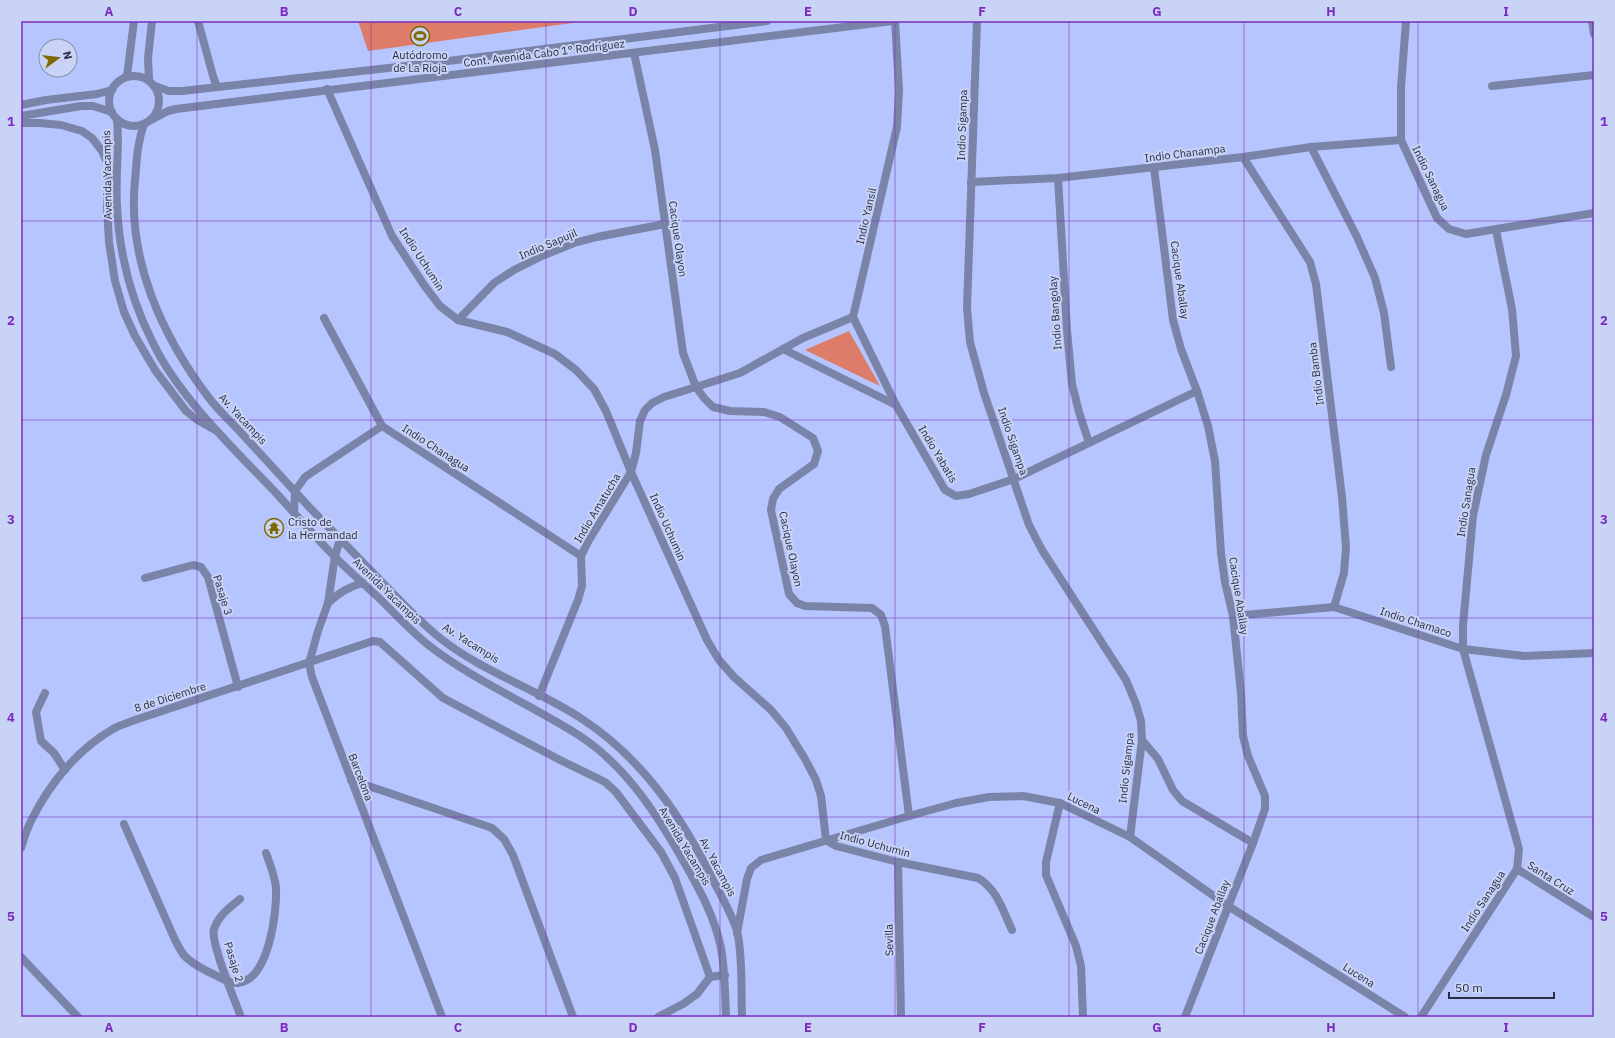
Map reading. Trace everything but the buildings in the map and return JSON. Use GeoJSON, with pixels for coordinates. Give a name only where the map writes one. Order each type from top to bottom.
{"type":"FeatureCollection","features":[{"type":"Feature","properties":{"kind":"street"},"geometry":{"type":"LineString","coordinates":[[127,76],[134,21]]}},
{"type":"Feature","properties":{"kind":"street"},"geometry":{"type":"LineString","coordinates":[[21,116],[81,106],[94,106],[114,115],[123,123],[137,126],[148,122],[157,113],[160,97],[152,83],[148,58],[152,21]]}},
{"type":"Feature","properties":{"kind":"street"},"geometry":{"type":"LineString","coordinates":[[198,21],[212,76],[217,87]]}},
{"type":"Feature","properties":{"kind":"street","name":"Cont. Avenida Cabo 1° Rodriguez"},"geometry":{"type":"LineString","coordinates":[[152,83],[169,91],[217,87],[424,64],[767,21]]}},
{"type":"Feature","properties":{"kind":"street","name":"Cont. Avenida Cabo 1° Rodriguez"},"geometry":{"type":"LineString","coordinates":[[148,122],[168,110],[327,89],[894,21]]}},
{"type":"Feature","properties":{"kind":"street","name":"Indio Yansil"},"geometry":{"type":"LineString","coordinates":[[853,317],[897,127],[899,90],[894,21]]}},
{"type":"Feature","properties":{"kind":"street","name":"Indio Sigampa"},"geometry":{"type":"LineString","coordinates":[[977,21],[967,308],[970,342],[984,393],[1029,525],[1042,550],[1126,680],[1136,704],[1141,721],[1142,740],[1130,838]]}},
{"type":"Feature","properties":{"kind":"street","name":"Indio Sanagua"},"geometry":{"type":"LineString","coordinates":[[1406,21],[1401,87],[1401,140],[1437,218],[1449,229],[1466,234],[1496,230],[1512,309],[1516,356],[1506,394],[1486,456],[1473,516],[1463,626],[1463,649],[1519,849],[1517,869],[1421,1017]]}},
{"type":"Feature","properties":{"kind":"street"},"geometry":{"type":"LineString","coordinates":[[1592,21],[1594,34]]}},
{"type":"Feature","properties":{"kind":"street","name":"Cacique Olayon"},"geometry":{"type":"LineString","coordinates":[[634,53],[655,150],[683,353],[696,388],[713,407],[730,411],[764,412],[780,417],[813,438],[818,451],[814,464],[779,489],[773,499],[771,510],[789,594],[797,603],[805,606],[872,608],[881,615],[885,626],[910,816]]}},
{"type":"Feature","properties":{"kind":"street"},"geometry":{"type":"LineString","coordinates":[[114,115],[109,97],[112,90],[121,80],[127,76],[135,75],[142,76],[152,83]]}},
{"type":"Feature","properties":{"kind":"street"},"geometry":{"type":"LineString","coordinates":[[1492,86],[1594,75]]}},
{"type":"Feature","properties":{"kind":"street","name":"Indio Uchumin"},"geometry":{"type":"LineString","coordinates":[[327,89],[392,236],[424,285],[440,306],[458,320],[507,332],[554,354],[576,370],[594,389],[606,411],[631,472],[707,640],[719,660],[734,677],[771,710],[786,728],[813,775],[821,796],[826,840],[836,846],[898,862],[978,878],[986,883],[996,895],[1012,930]]}},
{"type":"Feature","properties":{"kind":"street"},"geometry":{"type":"LineString","coordinates":[[21,105],[46,100],[97,94],[112,90]]}},
{"type":"Feature","properties":{"kind":"street","name":"Avenida Yacampis"},"geometry":{"type":"LineString","coordinates":[[114,115],[119,138],[116,202],[125,270],[137,306],[154,346],[177,382],[220,433],[294,513],[335,556],[424,642],[446,658],[582,737],[612,761],[632,783],[662,825],[698,886],[712,917],[721,946],[725,975],[726,1017]]}},
{"type":"Feature","properties":{"kind":"street","name":"Av. Yacampis"},"geometry":{"type":"LineString","coordinates":[[148,122],[138,140],[134,191],[134,221],[143,272],[166,330],[180,357],[211,400],[295,491],[411,612],[441,639],[463,654],[577,715],[604,734],[640,768],[682,824],[706,865],[730,913],[737,933],[742,1017]]}},
{"type":"Feature","properties":{"kind":"street"},"geometry":{"type":"LineString","coordinates":[[21,123],[61,125],[82,131],[92,138],[102,151],[109,167],[107,207],[109,242],[115,281],[124,312],[135,336],[155,370],[186,411],[196,419],[220,433]]}},
{"type":"Feature","properties":{"kind":"street","name":"Indio Chanampa"},"geometry":{"type":"LineString","coordinates":[[971,182],[1058,178],[1154,168],[1311,147],[1401,140]]}},
{"type":"Feature","properties":{"kind":"street"},"geometry":{"type":"LineString","coordinates":[[1311,147],[1357,237],[1375,278],[1384,312],[1391,367]]}},
{"type":"Feature","properties":{"kind":"street","name":"Indio Bamba"},"geometry":{"type":"LineString","coordinates":[[1243,157],[1310,262],[1316,284],[1342,497],[1346,547],[1344,573],[1334,607]]}},
{"type":"Feature","properties":{"kind":"street","name":"Cacique Aballay"},"geometry":{"type":"LineString","coordinates":[[1154,168],[1173,320],[1181,349],[1197,391],[1208,426],[1215,461],[1221,553],[1225,582],[1233,616],[1241,693],[1243,736],[1248,756],[1265,796],[1265,809],[1253,843],[1185,1017]]}},
{"type":"Feature","properties":{"kind":"street","name":"Indio Bangolay"},"geometry":{"type":"LineString","coordinates":[[1058,178],[1067,330],[1072,384],[1079,412],[1090,443]]}},
{"type":"Feature","properties":{"kind":"street"},"geometry":{"type":"LineString","coordinates":[[1496,230],[1594,213]]}},
{"type":"Feature","properties":{"kind":"street","name":"Indio Sapujil"},"geometry":{"type":"LineString","coordinates":[[458,320],[494,283],[514,270],[542,256],[574,243],[597,237],[665,224]]}},
{"type":"Feature","properties":{"kind":"street"},"geometry":{"type":"LineString","coordinates":[[853,317],[896,405]]}},
{"type":"Feature","properties":{"kind":"street","name":"Indio Amatucha"},"geometry":{"type":"LineString","coordinates":[[539,696],[578,600],[582,586],[581,556],[589,540],[631,472],[636,453],[640,421],[645,410],[652,403],[664,397],[740,373],[803,338],[853,317]]}},
{"type":"Feature","properties":{"kind":"street","name":"Indio Chanagua"},"geometry":{"type":"LineString","coordinates":[[324,318],[382,426],[581,556]]}},
{"type":"Feature","properties":{"kind":"street"},"geometry":{"type":"LineString","coordinates":[[783,349],[896,405]]}},
{"type":"Feature","properties":{"kind":"street","name":"Indio Yabatis"},"geometry":{"type":"LineString","coordinates":[[896,405],[945,490],[956,496],[968,494],[1014,479],[1197,391]]}},
{"type":"Feature","properties":{"kind":"street"},"geometry":{"type":"LineString","coordinates":[[294,513],[295,491],[305,477],[382,426]]}},
{"type":"Feature","properties":{"kind":"street"},"geometry":{"type":"LineString","coordinates":[[309,663],[328,603],[335,556],[340,539]]}},
{"type":"Feature","properties":{"kind":"street","name":"Pasaje 3"},"geometry":{"type":"LineString","coordinates":[[144,578],[193,565],[201,567],[208,577],[238,687]]}},
{"type":"Feature","properties":{"kind":"street"},"geometry":{"type":"LineString","coordinates":[[328,603],[340,592],[351,586],[363,583]]}},
{"type":"Feature","properties":{"kind":"street","name":"Indio Chamaco"},"geometry":{"type":"LineString","coordinates":[[1233,616],[1334,607],[1463,649],[1524,656],[1594,653]]}},
{"type":"Feature","properties":{"kind":"street","name":"8 de Diciembre"},"geometry":{"type":"LineString","coordinates":[[21,848],[31,820],[42,800],[65,770],[95,740],[114,728],[373,641],[380,642],[443,698],[605,782],[616,792],[661,852],[675,878],[710,976]]}},
{"type":"Feature","properties":{"kind":"street","name":"Barcelona"},"geometry":{"type":"LineString","coordinates":[[309,663],[312,677],[442,1017]]}},
{"type":"Feature","properties":{"kind":"street"},"geometry":{"type":"LineString","coordinates":[[45,693],[36,712],[41,741],[54,753],[65,770]]}},
{"type":"Feature","properties":{"kind":"street"},"geometry":{"type":"LineString","coordinates":[[1142,740],[1158,759],[1173,790],[1182,801],[1253,843]]}},
{"type":"Feature","properties":{"kind":"street"},"geometry":{"type":"LineString","coordinates":[[351,780],[492,828],[504,839],[513,855],[573,1017]]}},
{"type":"Feature","properties":{"kind":"street","name":"Lucena"},"geometry":{"type":"LineString","coordinates":[[737,933],[747,879],[751,868],[761,860],[956,803],[989,797],[1023,796],[1060,803],[1130,838],[1228,906],[1405,1017]]}},
{"type":"Feature","properties":{"kind":"street"},"geometry":{"type":"LineString","coordinates":[[1060,803],[1046,862],[1046,875],[1076,946],[1081,966],[1083,1017]]}},
{"type":"Feature","properties":{"kind":"street"},"geometry":{"type":"LineString","coordinates":[[124,824],[183,955],[206,971],[228,981],[238,983],[248,980],[261,966],[270,941],[276,906],[276,886],[266,853]]}},
{"type":"Feature","properties":{"kind":"street","name":"Sevilla"},"geometry":{"type":"LineString","coordinates":[[898,862],[901,1017]]}},
{"type":"Feature","properties":{"kind":"street","name":"Santa Cruz"},"geometry":{"type":"LineString","coordinates":[[1517,869],[1594,918]]}},
{"type":"Feature","properties":{"kind":"street","name":"Pasaje 2"},"geometry":{"type":"LineString","coordinates":[[240,899],[220,916],[214,931],[218,956],[241,1017]]}},
{"type":"Feature","properties":{"kind":"street"},"geometry":{"type":"LineString","coordinates":[[21,957],[78,1017]]}},
{"type":"Feature","properties":{"kind":"street"},"geometry":{"type":"LineString","coordinates":[[658,1017],[683,1004],[697,994],[710,976],[725,975]]}},
{"type":"Feature","properties":{"kind":"shaded area","name":"Autódromo de La Rioja"},"geometry":{"type":"Polygon","coordinates":[[[358,21],[587,21],[368,51],[358,21]]]}},
{"type":"Feature","properties":{"kind":"shaded area"},"geometry":{"type":"Polygon","coordinates":[[[849,331],[880,386],[805,350],[849,331]]]}},
{"type":"Feature","properties":{"kind":"place","name":"Autódromo de La Rioja"},"geometry":{"type":"Point","coordinates":[420,36]}},
{"type":"Feature","properties":{"kind":"place","name":"Cristo de la Hermandad"},"geometry":{"type":"Point","coordinates":[274,528]}}]}
